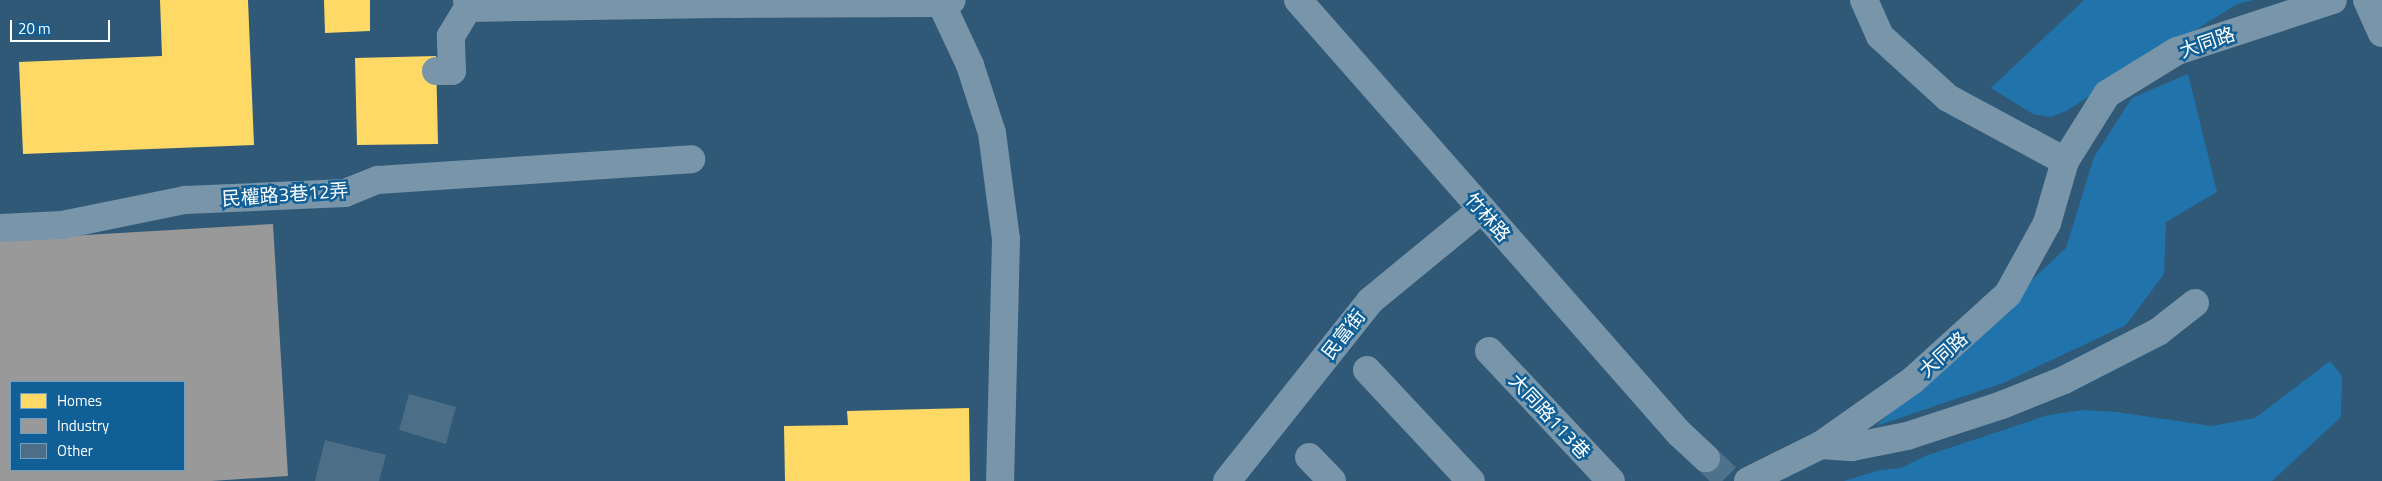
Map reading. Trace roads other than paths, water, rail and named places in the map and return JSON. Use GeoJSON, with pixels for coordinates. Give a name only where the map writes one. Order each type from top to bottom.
{"type":"FeatureCollection","features":[{"type":"Feature","properties":{"kind":"street","name":"竹林路"},"geometry":{"type":"LineString","coordinates":[[1298,0],[1702,460]]}},
{"type":"Feature","properties":{"kind":"street"},"geometry":{"type":"LineString","coordinates":[[1864,0],[1880,36],[1948,98],[2065,161]]}},
{"type":"Feature","properties":{"kind":"street","name":"大同路"},"geometry":{"type":"LineString","coordinates":[[1748,481],[1821,445],[1913,380],[2008,294],[2047,223],[2065,161],[2107,94],[2177,51],[2333,0]]}},
{"type":"Feature","properties":{"kind":"street"},"geometry":{"type":"LineString","coordinates":[[2367,0],[2382,33]]}},
{"type":"Feature","properties":{"kind":"street"},"geometry":{"type":"LineString","coordinates":[[436,71],[452,71],[451,36],[467,4],[946,1],[970,65],[992,133],[1006,240],[1000,481]]}},
{"type":"Feature","properties":{"kind":"street","name":"民權路3巷12弄"},"geometry":{"type":"LineString","coordinates":[[0,228],[62,225],[185,200],[344,193],[378,180],[691,159]]}},
{"type":"Feature","properties":{"kind":"street","name":"民富街"},"geometry":{"type":"LineString","coordinates":[[1227,481],[1370,301],[1482,209]]}},
{"type":"Feature","properties":{"kind":"street"},"geometry":{"type":"LineString","coordinates":[[1821,445],[1852,447],[1907,436],[2002,405],[2064,380],[2158,332],[2195,303]]}},
{"type":"Feature","properties":{"kind":"street","name":"大同路113巷"},"geometry":{"type":"LineString","coordinates":[[1489,351],[1611,481]]}},
{"type":"Feature","properties":{"kind":"street"},"geometry":{"type":"LineString","coordinates":[[1367,370],[1471,481]]}},
{"type":"Feature","properties":{"kind":"street"},"geometry":{"type":"LineString","coordinates":[[1309,458],[1332,481]]}},
{"type":"Feature","properties":{"kind":"tunnel"},"geometry":{"type":"LineString","coordinates":[[1706,458],[1730,481]]}}]}
